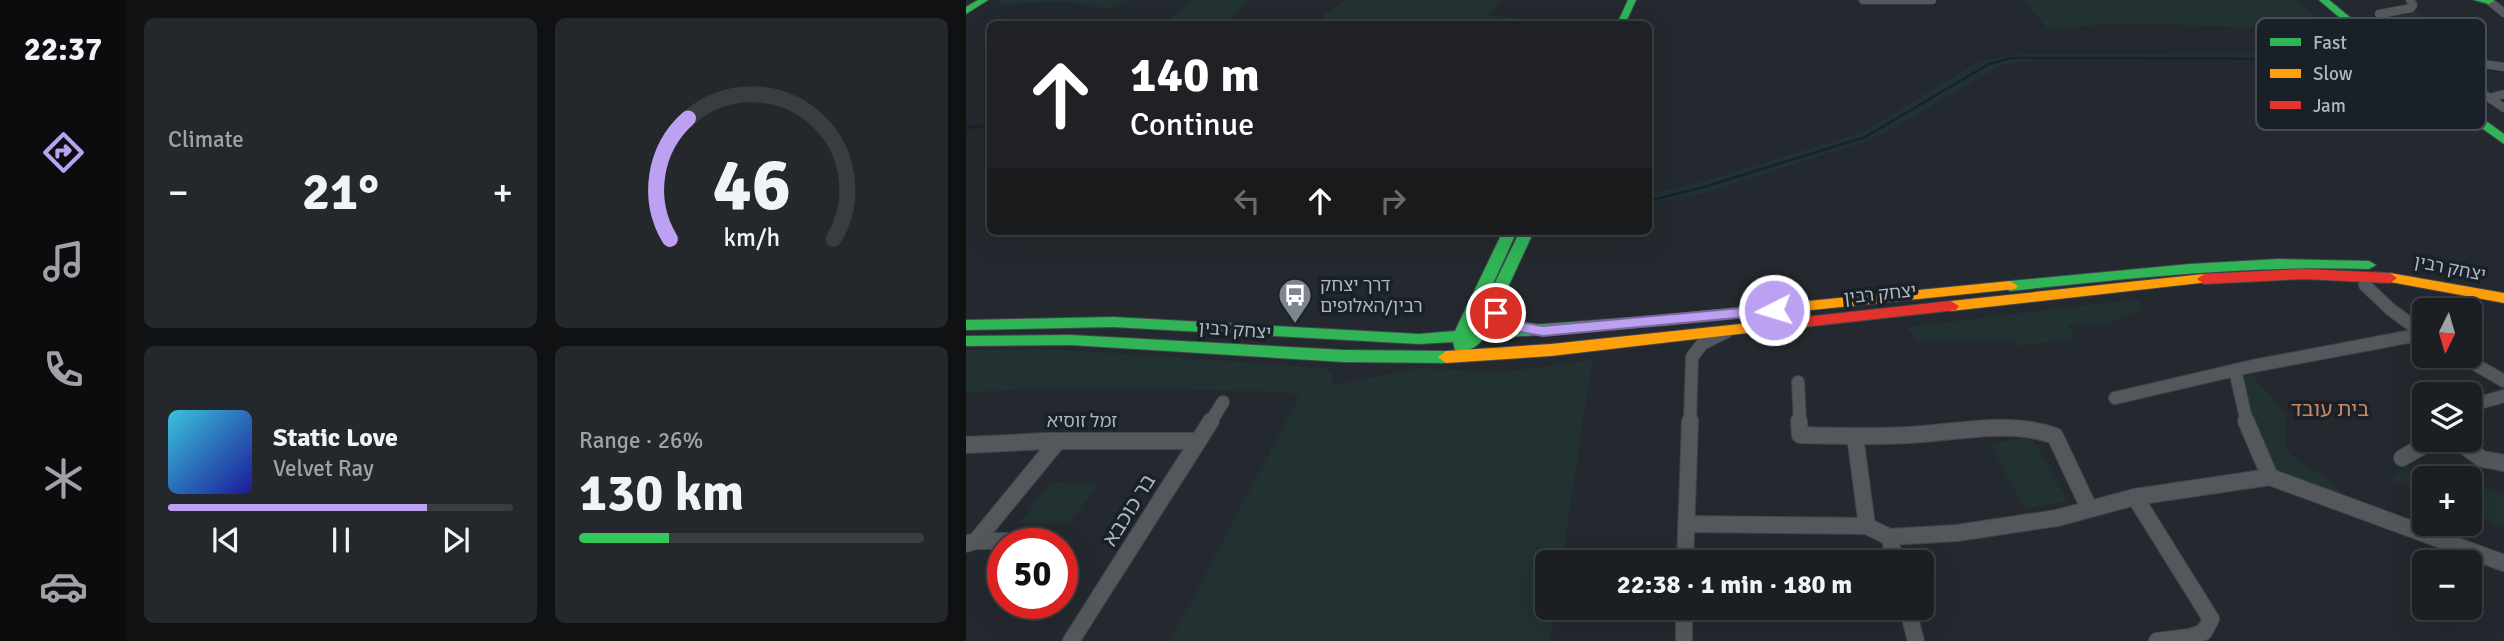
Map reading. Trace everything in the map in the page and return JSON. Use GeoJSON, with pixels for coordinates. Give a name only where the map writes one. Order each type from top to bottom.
{"type":"FeatureCollection","features":[{"type":"Feature","properties":{"kind":"main road"},"geometry":{"type":"LineString","coordinates":[[966,10],[978,0]]}},
{"type":"Feature","properties":{"kind":"main road"},"geometry":{"type":"LineString","coordinates":[[966,10],[984,0]]}},
{"type":"Feature","properties":{"kind":"main road"},"geometry":{"type":"LineString","coordinates":[[1622,21],[1632,0]]}},
{"type":"Feature","properties":{"kind":"main road"},"geometry":{"type":"LineString","coordinates":[[2323,0],[2345,18]]}},
{"type":"Feature","properties":{"kind":"main road"},"geometry":{"type":"LineString","coordinates":[[2340,1],[2361,18]]}},
{"type":"Feature","properties":{"kind":"main road"},"geometry":{"type":"LineString","coordinates":[[2486,111],[2504,123]]}},
{"type":"Feature","properties":{"kind":"main road"},"geometry":{"type":"LineString","coordinates":[[2486,127],[2504,140]]}},
{"type":"Feature","properties":{"kind":"main road"},"geometry":{"type":"LineString","coordinates":[[1460,356],[1482,307],[1509,235]]}},
{"type":"Feature","properties":{"kind":"main road"},"geometry":{"type":"LineString","coordinates":[[1419,339],[1455,324],[1482,307],[1525,235]]}},
{"type":"Feature","properties":{"kind":"main road","name":"יצחק רבין"},"geometry":{"type":"LineString","coordinates":[[966,325],[1066,320],[1419,339],[1543,331],[2259,263],[2344,262],[2403,269],[2504,288]]}},
{"type":"Feature","properties":{"kind":"main road","name":"יצחק רבין"},"geometry":{"type":"LineString","coordinates":[[966,341],[1062,340],[1345,356],[1460,356],[1551,350],[2157,283],[2316,274],[2380,276],[2504,298]]}},
{"type":"Feature","properties":{"kind":"main road"},"geometry":{"type":"LineString","coordinates":[[1482,307],[1515,326],[1543,331]]}},
{"type":"Feature","properties":{"kind":"street"},"geometry":{"type":"LineString","coordinates":[[1863,0],[1932,0]]}},
{"type":"Feature","properties":{"kind":"street"},"geometry":{"type":"LineString","coordinates":[[2384,18],[2379,14],[2411,8],[2413,5],[2410,0]]}},
{"type":"Feature","properties":{"kind":"street"},"geometry":{"type":"LineString","coordinates":[[2485,0],[2504,13]]}},
{"type":"Feature","properties":{"kind":"street"},"geometry":{"type":"LineString","coordinates":[[2486,65],[2504,67]]}},
{"type":"Feature","properties":{"kind":"street"},"geometry":{"type":"LineString","coordinates":[[2499,96],[2504,108]]}},
{"type":"Feature","properties":{"kind":"street"},"geometry":{"type":"LineString","coordinates":[[2365,285],[2412,326]]}},
{"type":"Feature","properties":{"kind":"street"},"geometry":{"type":"LineString","coordinates":[[1685,550],[1694,353],[1706,342],[1733,330]]}},
{"type":"Feature","properties":{"kind":"street"},"geometry":{"type":"LineString","coordinates":[[2115,398],[2235,370],[2412,336]]}},
{"type":"Feature","properties":{"kind":"street"},"geometry":{"type":"LineString","coordinates":[[2482,368],[2504,381]]}},
{"type":"Feature","properties":{"kind":"street"},"geometry":{"type":"LineString","coordinates":[[2235,370],[2247,424],[2270,477]]}},
{"type":"Feature","properties":{"kind":"street"},"geometry":{"type":"LineString","coordinates":[[1798,382],[1800,435],[1855,436],[2023,429],[2048,432],[2055,436],[2089,508]]}},
{"type":"Feature","properties":{"kind":"street"},"geometry":{"type":"LineString","coordinates":[[2482,402],[2504,396]]}},
{"type":"Feature","properties":{"kind":"street","name":"בר כוכבא"},"geometry":{"type":"LineString","coordinates":[[1071,641],[1223,402]]}},
{"type":"Feature","properties":{"kind":"street"},"geometry":{"type":"LineString","coordinates":[[1855,436],[1867,526]]}},
{"type":"Feature","properties":{"kind":"street"},"geometry":{"type":"LineString","coordinates":[[971,542],[1058,441]]}},
{"type":"Feature","properties":{"kind":"street","name":"זמל זוסיא"},"geometry":{"type":"LineString","coordinates":[[966,445],[1058,441],[1198,441]]}},
{"type":"Feature","properties":{"kind":"street"},"geometry":{"type":"LineString","coordinates":[[2402,458],[2412,452]]}},
{"type":"Feature","properties":{"kind":"street"},"geometry":{"type":"LineString","coordinates":[[2473,452],[2482,459],[2504,463]]}},
{"type":"Feature","properties":{"kind":"street"},"geometry":{"type":"LineString","coordinates":[[1686,524],[1867,526],[1889,537],[1957,533],[2057,518],[2136,497],[2270,477],[2504,563]]}},
{"type":"Feature","properties":{"kind":"street"},"geometry":{"type":"LineString","coordinates":[[2136,497],[2211,619],[2204,632],[2190,637],[2157,641]]}},
{"type":"Feature","properties":{"kind":"street"},"geometry":{"type":"LineString","coordinates":[[1889,537],[1893,550]]}},
{"type":"Feature","properties":{"kind":"street"},"geometry":{"type":"LineString","coordinates":[[1684,620],[1684,641]]}},
{"type":"Feature","properties":{"kind":"street"},"geometry":{"type":"LineString","coordinates":[[1910,620],[1916,641]]}},
{"type":"Feature","properties":{"kind":"shaded area"},"geometry":{"type":"Polygon","coordinates":[[[1002,0],[1130,0],[1110,9],[1068,2],[997,4],[1002,0]]]}},
{"type":"Feature","properties":{"kind":"shaded area"},"geometry":{"type":"Polygon","coordinates":[[[1191,0],[1248,0],[1229,21],[1169,21],[1191,0]]]}},
{"type":"Feature","properties":{"kind":"shaded area"},"geometry":{"type":"Polygon","coordinates":[[[1346,0],[1502,0],[1489,15],[1523,21],[1326,21],[1323,15],[1346,0]]]}},
{"type":"Feature","properties":{"kind":"shaded area"},"geometry":{"type":"Polygon","coordinates":[[[2023,0],[2296,0],[2318,18],[2256,18],[2256,28],[2117,23],[2049,30],[2023,0]]]}},
{"type":"Feature","properties":{"kind":"shaded area"},"geometry":{"type":"Polygon","coordinates":[[[2415,10],[2426,18],[2390,18],[2385,14],[2415,10]]]}},
{"type":"Feature","properties":{"kind":"shaded area"},"geometry":{"type":"Polygon","coordinates":[[[2024,54],[2256,55],[2256,59],[2014,62],[2000,66],[1885,133],[1862,142],[1705,193],[1652,202],[1652,193],[1692,185],[1866,130],[1980,61],[2024,54]]]}},
{"type":"Feature","properties":{"kind":"shaded area"},"geometry":{"type":"Polygon","coordinates":[[[2137,299],[2144,309],[2104,325],[2068,325],[2075,338],[2019,346],[2016,340],[1916,340],[1907,327],[2137,299]]]}},
{"type":"Feature","properties":{"kind":"shaded area"},"geometry":{"type":"Polygon","coordinates":[[[1053,349],[1325,368],[1332,374],[1332,386],[1417,368],[1504,372],[1592,360],[1564,550],[1535,550],[1535,620],[1553,620],[1550,641],[1170,641],[1299,397],[1289,392],[1082,387],[966,392],[966,350],[1053,349]]]}},
{"type":"Feature","properties":{"kind":"shaded area"},"geometry":{"type":"Polygon","coordinates":[[[2251,374],[2286,413],[2285,447],[2294,458],[2328,479],[2347,499],[2275,472],[2257,435],[2241,381],[2251,374]]]}},
{"type":"Feature","properties":{"kind":"shaded area"},"geometry":{"type":"Polygon","coordinates":[[[2031,437],[2068,501],[2024,508],[1990,444],[2031,437]]]}},
{"type":"Feature","properties":{"kind":"shaded area"},"geometry":{"type":"Polygon","coordinates":[[[2406,467],[2412,470],[2412,487],[2390,479],[2406,467]]]}},
{"type":"Feature","properties":{"kind":"shaded area"},"geometry":{"type":"Polygon","coordinates":[[[1051,482],[1099,484],[1069,523],[1020,523],[1051,482]]]}},
{"type":"Feature","properties":{"kind":"shaded area"},"geometry":{"type":"Polygon","coordinates":[[[2482,488],[2504,493],[2504,526],[2482,518],[2482,488]]]}},
{"type":"Feature","properties":{"kind":"waterway"},"geometry":{"type":"LineString","coordinates":[[1652,200],[1704,187],[1865,137],[1989,64],[2011,58],[2256,59]]}},
{"type":"Feature","properties":{"kind":"waterway"},"geometry":{"type":"LineString","coordinates":[[2486,69],[2504,71]]}},
{"type":"Feature","properties":{"kind":"waterway"},"geometry":{"type":"LineString","coordinates":[[966,128],[987,125]]}},
{"type":"Feature","properties":{"kind":"traffic: fast"},"geometry":{"type":"LineString","coordinates":[[966,11],[984,0]]}},
{"type":"Feature","properties":{"kind":"traffic: fast"},"geometry":{"type":"LineString","coordinates":[[1622,21],[1632,0]]}},
{"type":"Feature","properties":{"kind":"traffic: fast"},"geometry":{"type":"LineString","coordinates":[[2323,0],[2345,18]]}},
{"type":"Feature","properties":{"kind":"traffic: fast"},"geometry":{"type":"LineString","coordinates":[[2478,0],[2489,1]]}},
{"type":"Feature","properties":{"kind":"traffic: fast"},"geometry":{"type":"LineString","coordinates":[[2486,127],[2504,140]]}},
{"type":"Feature","properties":{"kind":"traffic: fast"},"geometry":{"type":"LineString","coordinates":[[1461,346],[1461,336],[1508,235]]}},
{"type":"Feature","properties":{"kind":"traffic: fast"},"geometry":{"type":"LineString","coordinates":[[1471,343],[1477,336],[1525,235]]}},
{"type":"Feature","properties":{"kind":"traffic: fast"},"geometry":{"type":"LineString","coordinates":[[2010,286],[2234,265],[2369,265]]}},
{"type":"Feature","properties":{"kind":"traffic: fast"},"geometry":{"type":"LineString","coordinates":[[966,325],[1113,322],[1419,339],[1667,320]]}},
{"type":"Feature","properties":{"kind":"traffic: fast"},"geometry":{"type":"LineString","coordinates":[[966,341],[1071,340],[1344,356],[1446,357]]}},
{"type":"Feature","properties":{"kind":"traffic: slow"},"geometry":{"type":"LineString","coordinates":[[2390,278],[2504,298]]}},
{"type":"Feature","properties":{"kind":"traffic: slow"},"geometry":{"type":"LineString","coordinates":[[1951,306],[2204,279]]}},
{"type":"Feature","properties":{"kind":"traffic: slow"},"geometry":{"type":"LineString","coordinates":[[1667,320],[2010,286]]}},
{"type":"Feature","properties":{"kind":"traffic: slow"},"geometry":{"type":"LineString","coordinates":[[1446,357],[1551,350],[1750,328]]}},
{"type":"Feature","properties":{"kind":"traffic: jam"},"geometry":{"type":"LineString","coordinates":[[2204,279],[2303,274],[2390,278]]}},
{"type":"Feature","properties":{"kind":"traffic: jam"},"geometry":{"type":"LineString","coordinates":[[1750,328],[1951,306]]}},
{"type":"Feature","properties":{"kind":"place","name":"דרך יצחק רבין/האלופים"},"geometry":{"type":"Point","coordinates":[1295,325]}},
{"type":"Feature","properties":{"kind":"district","name":"בית עובד"},"geometry":{"type":"Point","coordinates":[2330,409]}},
{"type":"Feature","properties":{"kind":"route"},"geometry":{"type":"LineString","coordinates":[[1496,313],[1515,326],[1543,331],[1774,310]]}}]}
